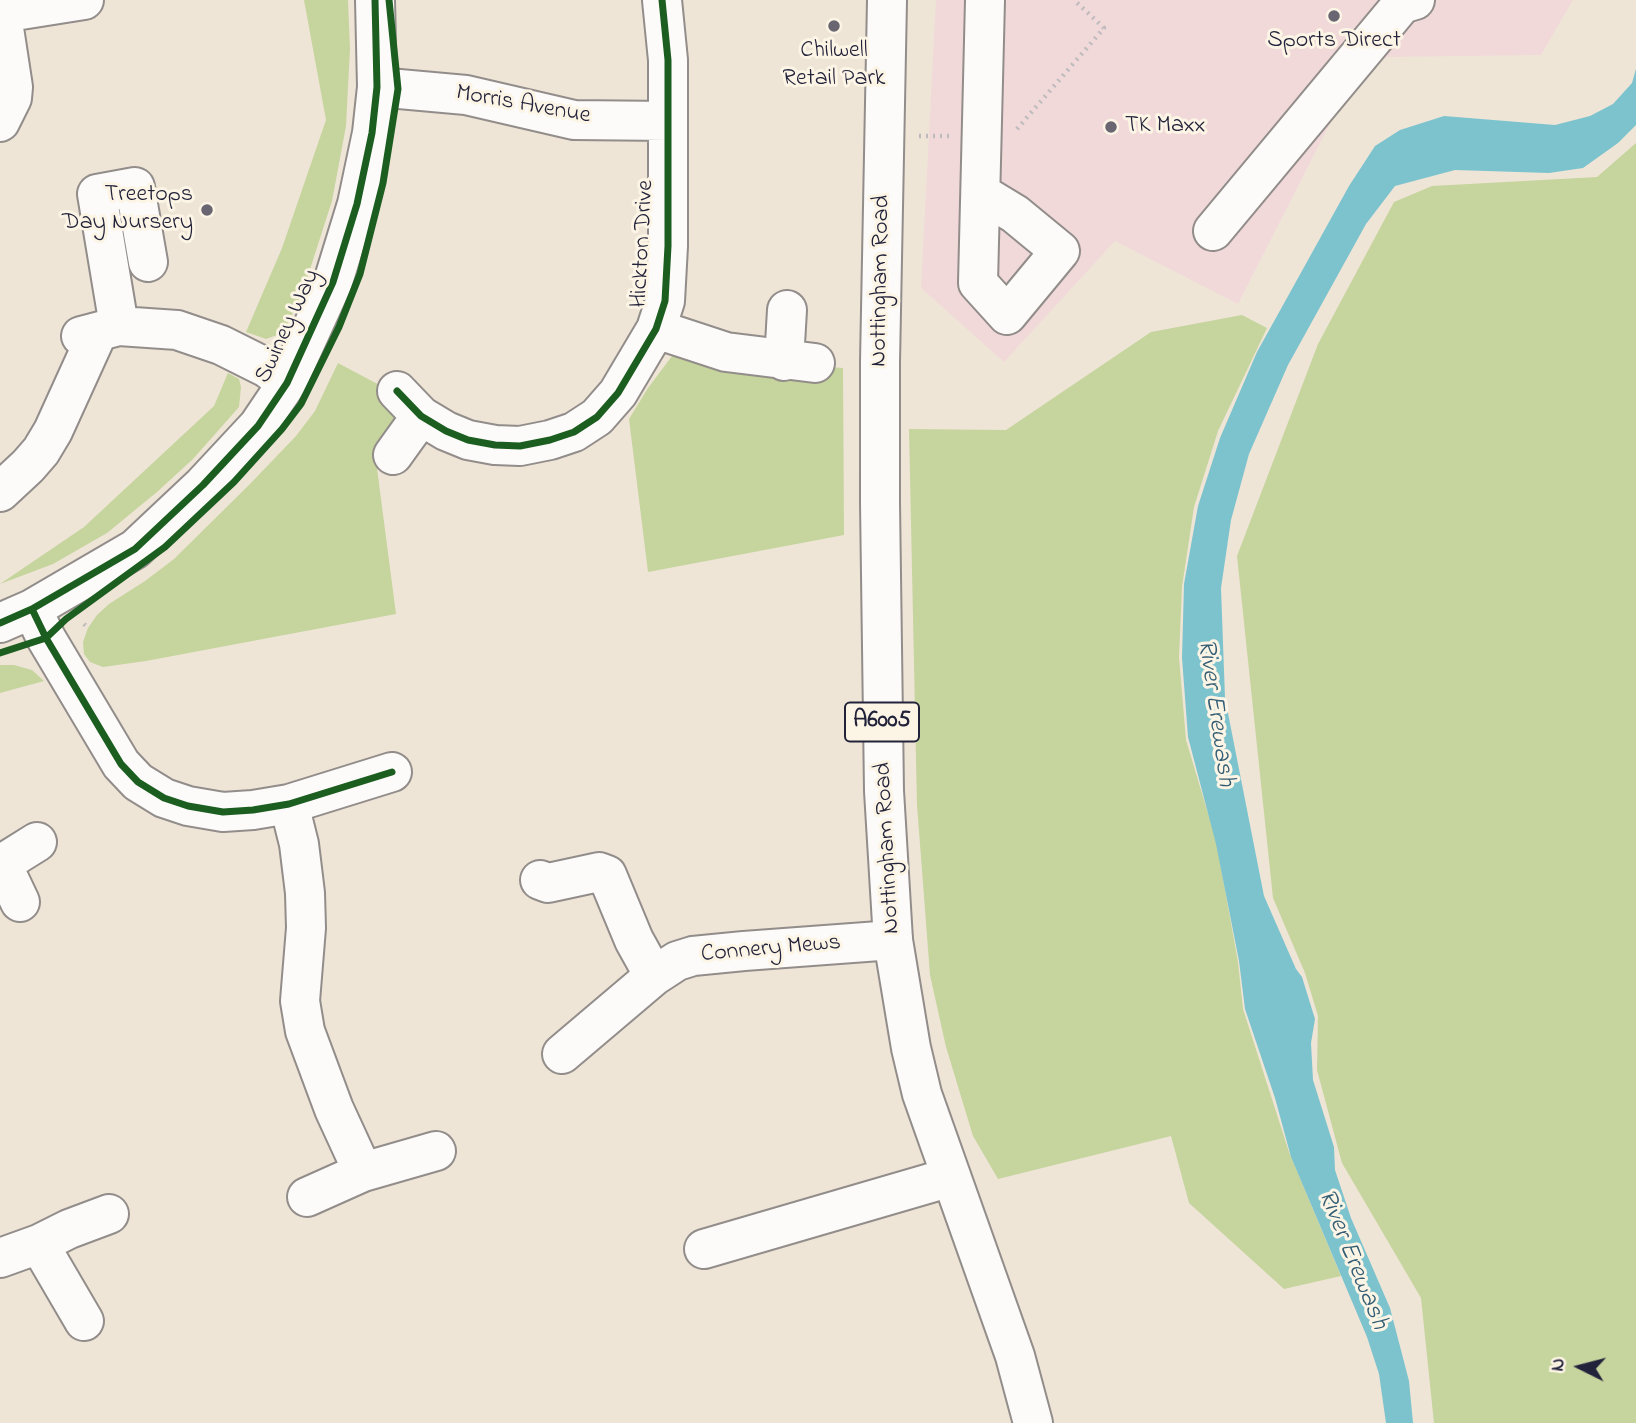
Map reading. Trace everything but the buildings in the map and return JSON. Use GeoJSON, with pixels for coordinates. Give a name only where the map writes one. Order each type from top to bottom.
{"type":"FeatureCollection","features":[{"type":"Feature","properties":{"kind":"street"},"geometry":{"type":"LineString","coordinates":[[0,122],[12,99],[13,87],[1,8],[85,0]]}},
{"type":"Feature","properties":{"kind":"street","name":"Swiney Way"},"geometry":{"type":"LineString","coordinates":[[16,616],[135,549],[203,485],[258,426],[288,383],[333,282],[357,204],[372,133],[377,87],[375,0]]}},
{"type":"Feature","properties":{"kind":"street","name":"Hickton Drive"},"geometry":{"type":"LineString","coordinates":[[393,455],[409,404],[446,431],[468,440],[495,446],[520,446],[574,432],[597,417],[618,394],[656,329],[664,301],[668,60],[662,0]]}},
{"type":"Feature","properties":{"kind":"street","name":"Nottingham Road"},"geometry":{"type":"LineString","coordinates":[[887,0],[880,503],[884,791],[893,940],[911,1048],[922,1094],[1015,1356],[1033,1423]]}},
{"type":"Feature","properties":{"kind":"street"},"geometry":{"type":"LineString","coordinates":[[982,194],[985,0]]}},
{"type":"Feature","properties":{"kind":"street"},"geometry":{"type":"LineString","coordinates":[[1213,231],[1402,4],[1415,0]]}},
{"type":"Feature","properties":{"kind":"street","name":"Morris Avenue"},"geometry":{"type":"LineString","coordinates":[[377,87],[466,95],[574,120],[668,121]]}},
{"type":"Feature","properties":{"kind":"street"},"geometry":{"type":"LineString","coordinates":[[0,492],[34,459],[54,431],[99,331],[112,284],[102,230],[141,223],[148,262]]}},
{"type":"Feature","properties":{"kind":"street","name":"Hickton Drive"},"geometry":{"type":"LineString","coordinates":[[656,329],[726,352],[799,362],[787,310]]}},
{"type":"Feature","properties":{"kind":"street"},"geometry":{"type":"LineString","coordinates":[[99,331],[167,329],[201,337],[249,358],[288,383]]}},
{"type":"Feature","properties":{"kind":"street"},"geometry":{"type":"LineString","coordinates":[[16,616],[46,638],[121,764],[138,782],[164,798],[188,806],[223,812],[253,810],[289,804],[392,772]]}},
{"type":"Feature","properties":{"kind":"street"},"geometry":{"type":"LineString","coordinates":[[289,804],[299,844],[305,892],[306,928],[300,1001],[305,1031],[325,1087],[363,1172]]}},
{"type":"Feature","properties":{"kind":"street"},"geometry":{"type":"LineString","coordinates":[[20,902],[1,865],[37,842]]}},
{"type":"Feature","properties":{"kind":"street"},"geometry":{"type":"LineString","coordinates":[[540,880],[548,883],[599,872],[607,875],[634,940],[654,976]]}},
{"type":"Feature","properties":{"kind":"street","name":"Connery Mews"},"geometry":{"type":"LineString","coordinates":[[562,1054],[654,976],[677,961],[693,957],[893,940]]}},
{"type":"Feature","properties":{"kind":"street"},"geometry":{"type":"LineString","coordinates":[[307,1197],[363,1172],[436,1151]]}},
{"type":"Feature","properties":{"kind":"street"},"geometry":{"type":"LineString","coordinates":[[704,1250],[951,1177]]}},
{"type":"Feature","properties":{"kind":"street"},"geometry":{"type":"LineString","coordinates":[[0,1258],[109,1214]]}},
{"type":"Feature","properties":{"kind":"street"},"geometry":{"type":"LineString","coordinates":[[39,1244],[83,1321]]}},
{"type":"Feature","properties":{"kind":"shaded area","name":"Chilwell Retail Park"},"geometry":{"type":"Polygon","coordinates":[[[936,0],[1573,0],[1541,55],[1387,57],[1347,90],[1238,304],[1115,241],[1004,362],[921,288],[936,0]]]}},
{"type":"Feature","properties":{"kind":"green space"},"geometry":{"type":"Polygon","coordinates":[[[304,0],[348,0],[350,49],[346,126],[332,201],[302,294],[287,325],[277,335],[266,339],[246,332],[282,248],[326,120],[304,0]]]}},
{"type":"Feature","properties":{"kind":"green space"},"geometry":{"type":"Polygon","coordinates":[[[1636,143],[1636,1423],[1434,1423],[1421,1298],[1342,1163],[1317,1070],[1318,1016],[1305,973],[1273,898],[1237,556],[1318,344],[1394,202],[1432,186],[1597,177],[1636,143]]]}},
{"type":"Feature","properties":{"kind":"green space"},"geometry":{"type":"Polygon","coordinates":[[[1242,315],[1267,328],[1218,431],[1194,507],[1182,587],[1179,657],[1186,740],[1216,840],[1238,962],[1243,1009],[1289,1152],[1341,1276],[1284,1289],[1189,1203],[1171,1136],[998,1179],[973,1136],[946,1047],[930,975],[917,805],[909,429],[1006,430],[1151,332],[1242,315]]]}},
{"type":"Feature","properties":{"kind":"green space"},"geometry":{"type":"Polygon","coordinates":[[[672,356],[843,368],[844,535],[648,572],[629,419],[672,356]]]}},
{"type":"Feature","properties":{"kind":"green space"},"geometry":{"type":"Polygon","coordinates":[[[338,363],[385,388],[396,409],[395,427],[375,453],[396,614],[146,661],[103,667],[90,662],[84,654],[83,642],[97,615],[174,559],[296,436],[315,411],[338,363]]]}},
{"type":"Feature","properties":{"kind":"green space"},"geometry":{"type":"Polygon","coordinates":[[[228,373],[239,379],[239,407],[193,459],[107,533],[53,564],[0,584],[84,527],[214,406],[228,373]]]}},
{"type":"Feature","properties":{"kind":"green space"},"geometry":{"type":"Polygon","coordinates":[[[0,665],[14,665],[32,670],[44,681],[0,693],[0,665]]]}},
{"type":"Feature","properties":{"kind":"water","name":"River Erewash"},"geometry":{"type":"Polygon","coordinates":[[[1636,69],[1636,125],[1618,143],[1583,168],[1549,173],[1455,170],[1395,186],[1366,224],[1288,365],[1249,454],[1231,520],[1221,588],[1225,698],[1264,896],[1302,977],[1315,1019],[1311,1043],[1313,1080],[1334,1147],[1335,1170],[1351,1218],[1390,1308],[1409,1381],[1413,1423],[1386,1423],[1379,1374],[1367,1337],[1291,1157],[1275,1098],[1245,1009],[1239,961],[1216,844],[1188,737],[1182,658],[1184,584],[1198,506],[1220,438],[1257,352],[1349,186],[1375,146],[1400,130],[1444,116],[1555,125],[1590,116],[1613,104],[1632,83],[1636,69]]]}},
{"type":"Feature","properties":{"kind":"cycle path"},"geometry":{"type":"LineString","coordinates":[[0,623],[32,609],[135,549],[203,485],[258,426],[287,383],[333,282],[357,204],[372,133],[377,87],[375,0]]}},
{"type":"Feature","properties":{"kind":"cycle path"},"geometry":{"type":"LineString","coordinates":[[0,653],[46,638],[66,619],[165,547],[234,482],[301,404],[339,327],[360,274],[383,183],[398,89],[389,0]]}},
{"type":"Feature","properties":{"kind":"cycle path"},"geometry":{"type":"LineString","coordinates":[[397,391],[421,416],[446,431],[468,440],[520,446],[574,432],[597,417],[618,393],[656,329],[665,301],[668,246],[668,60],[662,0]]}},
{"type":"Feature","properties":{"kind":"cycle path"},"geometry":{"type":"LineString","coordinates":[[32,609],[46,638],[121,764],[138,782],[164,798],[188,806],[223,812],[253,810],[289,804],[392,772]]}},
{"type":"Feature","properties":{"kind":"place","name":"Sports Direct"},"geometry":{"type":"Point","coordinates":[1334,16]}},
{"type":"Feature","properties":{"kind":"place","name":"Chilwell Retail Park"},"geometry":{"type":"Point","coordinates":[834,26]}},
{"type":"Feature","properties":{"kind":"place","name":"TK Maxx"},"geometry":{"type":"Point","coordinates":[1111,127]}},
{"type":"Feature","properties":{"kind":"place","name":"Treetops Day Nursery"},"geometry":{"type":"Point","coordinates":[207,210]}}]}
